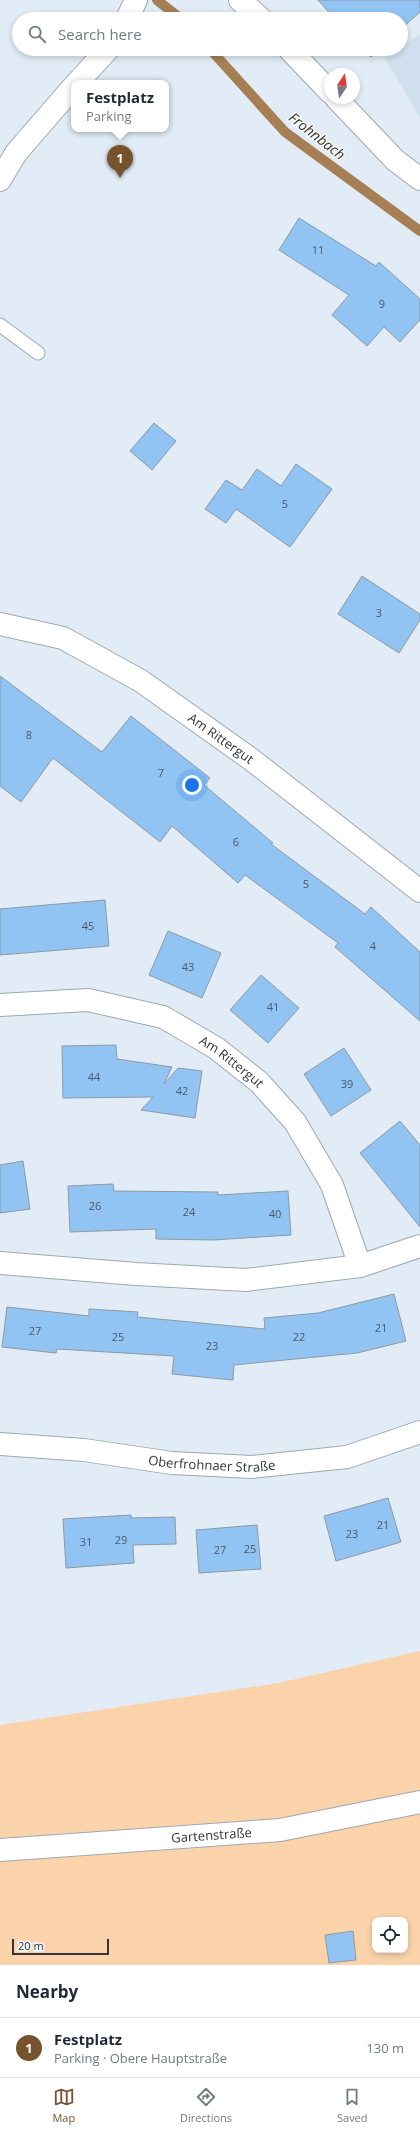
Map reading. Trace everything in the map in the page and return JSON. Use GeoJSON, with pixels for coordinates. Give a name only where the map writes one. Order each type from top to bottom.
{"type":"FeatureCollection","features":[{"type":"Feature","properties":{"kind":"street"},"geometry":{"type":"LineString","coordinates":[[240,0],[253,12]]}},
{"type":"Feature","properties":{"kind":"street"},"geometry":{"type":"LineString","coordinates":[[80,80],[102,56]]}},
{"type":"Feature","properties":{"kind":"street"},"geometry":{"type":"LineString","coordinates":[[296,56],[324,86]]}},
{"type":"Feature","properties":{"kind":"street"},"geometry":{"type":"LineString","coordinates":[[0,180],[16,153],[71,89]]}},
{"type":"Feature","properties":{"kind":"street"},"geometry":{"type":"LineString","coordinates":[[342,104],[395,160],[420,179]]}},
{"type":"Feature","properties":{"kind":"street","name":"Am Rittergut"},"geometry":{"type":"LineString","coordinates":[[0,624],[63,638],[141,681],[252,760],[420,892]]}},
{"type":"Feature","properties":{"kind":"street","name":"Am Rittergut"},"geometry":{"type":"LineString","coordinates":[[0,1005],[88,1000],[162,1017],[216,1048],[259,1082],[295,1122],[332,1185],[360,1266]]}},
{"type":"Feature","properties":{"kind":"street"},"geometry":{"type":"LineString","coordinates":[[0,1263],[136,1274],[246,1280],[360,1266],[420,1246]]}},
{"type":"Feature","properties":{"kind":"street","name":"Oberfrohnaer Straße"},"geometry":{"type":"LineString","coordinates":[[0,1444],[84,1450],[172,1463],[252,1467],[346,1457],[420,1432]]}},
{"type":"Feature","properties":{"kind":"street","name":"Gartenstraße"},"geometry":{"type":"LineString","coordinates":[[0,1850],[280,1830],[420,1802]]}},
{"type":"Feature","properties":{"kind":"lane"},"geometry":{"type":"LineString","coordinates":[[0,325],[38,353]]}},
{"type":"Feature","properties":{"kind":"shaded area"},"geometry":{"type":"Polygon","coordinates":[[[420,34],[420,118],[385,58],[389,56],[408,56],[408,42],[420,34]]]}},
{"type":"Feature","properties":{"kind":"shaded area"},"geometry":{"type":"Polygon","coordinates":[[[420,1651],[420,1965],[0,1965],[0,1725],[278,1683],[420,1651]]]}},
{"type":"Feature","properties":{"kind":"building"},"geometry":{"type":"Polygon","coordinates":[[[318,0],[420,0],[420,12],[408,23],[408,12],[329,12],[318,0]]]}},
{"type":"Feature","properties":{"kind":"building"},"geometry":{"type":"Polygon","coordinates":[[[299,218],[376,266],[379,262],[420,299],[420,320],[400,342],[384,327],[367,346],[332,315],[349,295],[279,250],[299,218]]]}},
{"type":"Feature","properties":{"kind":"building"},"geometry":{"type":"Polygon","coordinates":[[[154,423],[176,441],[152,470],[130,451],[154,423]]]}},
{"type":"Feature","properties":{"kind":"building"},"geometry":{"type":"Polygon","coordinates":[[[296,464],[332,489],[290,547],[236,509],[226,523],[205,509],[226,480],[242,490],[257,469],[281,486],[296,464]]]}},
{"type":"Feature","properties":{"kind":"building"},"geometry":{"type":"Polygon","coordinates":[[[362,576],[420,614],[420,620],[399,653],[338,614],[362,576]]]}},
{"type":"Feature","properties":{"kind":"building"},"geometry":{"type":"Polygon","coordinates":[[[0,676],[102,752],[131,716],[210,778],[204,785],[273,843],[271,844],[365,914],[371,907],[420,952],[420,1021],[335,947],[338,943],[245,875],[238,883],[172,826],[160,842],[53,758],[21,802],[0,786],[0,676]]]}},
{"type":"Feature","properties":{"kind":"building"},"geometry":{"type":"Polygon","coordinates":[[[105,900],[109,946],[0,955],[0,909],[105,900]]]}},
{"type":"Feature","properties":{"kind":"building"},"geometry":{"type":"Polygon","coordinates":[[[168,931],[221,953],[202,998],[149,975],[168,931]]]}},
{"type":"Feature","properties":{"kind":"building"},"geometry":{"type":"Polygon","coordinates":[[[261,975],[299,1008],[268,1043],[230,1010],[261,975]]]}},
{"type":"Feature","properties":{"kind":"building"},"geometry":{"type":"Polygon","coordinates":[[[116,1045],[117,1059],[172,1067],[164,1084],[178,1068],[202,1071],[195,1118],[141,1110],[153,1097],[63,1098],[62,1046],[116,1045]]]}},
{"type":"Feature","properties":{"kind":"building"},"geometry":{"type":"Polygon","coordinates":[[[344,1048],[371,1090],[331,1116],[304,1074],[344,1048]]]}},
{"type":"Feature","properties":{"kind":"building"},"geometry":{"type":"Polygon","coordinates":[[[400,1121],[420,1145],[420,1227],[360,1153],[400,1121]]]}},
{"type":"Feature","properties":{"kind":"building"},"geometry":{"type":"Polygon","coordinates":[[[23,1161],[30,1209],[0,1213],[0,1165],[23,1161]]]}},
{"type":"Feature","properties":{"kind":"building"},"geometry":{"type":"Polygon","coordinates":[[[113,1184],[114,1191],[218,1192],[218,1195],[288,1191],[291,1235],[213,1240],[156,1239],[156,1229],[70,1232],[68,1186],[113,1184]]]}},
{"type":"Feature","properties":{"kind":"building"},"geometry":{"type":"Polygon","coordinates":[[[394,1294],[406,1341],[357,1353],[234,1365],[233,1380],[172,1374],[174,1356],[57,1349],[56,1353],[2,1347],[7,1307],[89,1316],[89,1309],[138,1312],[137,1317],[265,1329],[264,1318],[318,1313],[394,1294]]]}},
{"type":"Feature","properties":{"kind":"building"},"geometry":{"type":"Polygon","coordinates":[[[388,1498],[401,1542],[336,1561],[324,1516],[388,1498]]]}},
{"type":"Feature","properties":{"kind":"building"},"geometry":{"type":"Polygon","coordinates":[[[131,1515],[131,1518],[175,1517],[176,1544],[133,1545],[134,1563],[66,1568],[63,1519],[131,1515]]]}},
{"type":"Feature","properties":{"kind":"building"},"geometry":{"type":"Polygon","coordinates":[[[257,1525],[261,1569],[199,1573],[196,1530],[257,1525]]]}},
{"type":"Feature","properties":{"kind":"building"},"geometry":{"type":"Polygon","coordinates":[[[353,1931],[356,1960],[329,1963],[325,1935],[353,1931]]]}},
{"type":"Feature","properties":{"kind":"waterway","name":"Frohnbach"},"geometry":{"type":"LineString","coordinates":[[157,0],[172,12]]}},
{"type":"Feature","properties":{"kind":"waterway","name":"Frohnbach"},"geometry":{"type":"LineString","coordinates":[[216,56],[285,132],[420,231]]}},
{"type":"Feature","properties":{"kind":"place","name":"Festplatz"},"geometry":{"type":"Point","coordinates":[120,178]}}]}
